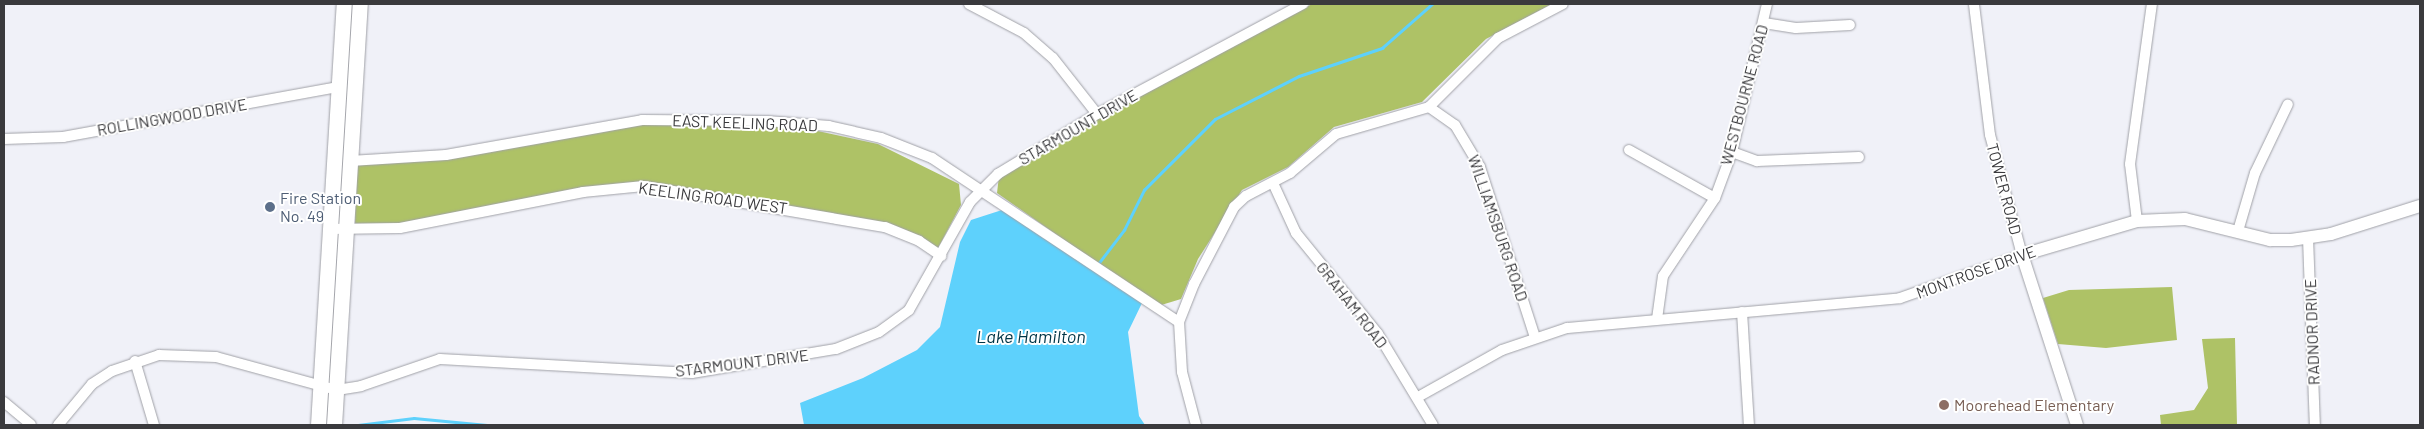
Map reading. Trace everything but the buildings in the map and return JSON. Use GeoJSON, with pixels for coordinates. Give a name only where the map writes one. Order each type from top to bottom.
{"type":"FeatureCollection","features":[{"type":"Feature","properties":{"kind":"main road"},"geometry":{"type":"LineString","coordinates":[[318,425],[344,4]]}},
{"type":"Feature","properties":{"kind":"main road"},"geometry":{"type":"LineString","coordinates":[[335,423],[360,4]]}},
{"type":"Feature","properties":{"kind":"street"},"geometry":{"type":"LineString","coordinates":[[969,4],[1024,33],[1053,58],[1097,114]]}},
{"type":"Feature","properties":{"kind":"street","name":"STARMOUNT DRIVE"},"geometry":{"type":"LineString","coordinates":[[58,425],[92,384],[135,361],[186,353],[216,357],[320,388],[337,390],[362,386],[440,359],[692,373],[814,354],[865,339],[909,310],[941,256],[957,222],[981,190],[1025,156],[1097,114],[1303,4]]}},
{"type":"Feature","properties":{"kind":"street"},"geometry":{"type":"LineString","coordinates":[[1196,425],[1182,372],[1179,322],[1194,284],[1234,207],[1273,184],[1336,134],[1429,107],[1498,38],[1563,4]]}},
{"type":"Feature","properties":{"kind":"street","name":"WESTBOURNE ROAD"},"geometry":{"type":"LineString","coordinates":[[1657,319],[1663,276],[1715,198],[1732,152],[1767,4]]}},
{"type":"Feature","properties":{"kind":"street","name":"TOWER ROAD"},"geometry":{"type":"LineString","coordinates":[[1974,4],[1990,135],[2022,255],[2077,425]]}},
{"type":"Feature","properties":{"kind":"street"},"geometry":{"type":"LineString","coordinates":[[2137,221],[2130,164],[2152,4]]}},
{"type":"Feature","properties":{"kind":"street"},"geometry":{"type":"LineString","coordinates":[[1764,22],[1796,28],[1850,25]]}},
{"type":"Feature","properties":{"kind":"street","name":"ROLLINGWOOD DRIVE"},"geometry":{"type":"LineString","coordinates":[[4,139],[63,137],[340,87]]}},
{"type":"Feature","properties":{"kind":"street"},"geometry":{"type":"LineString","coordinates":[[2238,231],[2256,173],[2288,104]]}},
{"type":"Feature","properties":{"kind":"street","name":"WILLIAMSBURG ROAD"},"geometry":{"type":"LineString","coordinates":[[1429,107],[1455,125],[1480,167],[1535,337]]}},
{"type":"Feature","properties":{"kind":"street","name":"EAST KEELING ROAD"},"geometry":{"type":"LineString","coordinates":[[350,162],[446,155],[642,120],[767,121],[829,126],[882,138],[932,158],[1179,322]]}},
{"type":"Feature","properties":{"kind":"street"},"geometry":{"type":"LineString","coordinates":[[1629,150],[1715,198]]}},
{"type":"Feature","properties":{"kind":"street"},"geometry":{"type":"LineString","coordinates":[[1732,152],[1757,161],[1859,156]]}},
{"type":"Feature","properties":{"kind":"street","name":"GRAHAM ROAD"},"geometry":{"type":"LineString","coordinates":[[1273,184],[1296,233],[1378,334],[1434,425]]}},
{"type":"Feature","properties":{"kind":"street","name":"KEELING ROAD WEST"},"geometry":{"type":"LineString","coordinates":[[330,230],[400,228],[583,192],[644,186],[885,227],[919,241],[941,256]]}},
{"type":"Feature","properties":{"kind":"street","name":"MONTROSE DRIVE"},"geometry":{"type":"LineString","coordinates":[[1418,397],[1502,350],[1535,337],[1600,323],[1742,312],[1914,295],[2022,255],[2137,221],[2185,219],[2270,240],[2308,238],[2420,206]]}},
{"type":"Feature","properties":{"kind":"street","name":"RADNOR DRIVE"},"geometry":{"type":"LineString","coordinates":[[2308,238],[2315,425]]}},
{"type":"Feature","properties":{"kind":"street"},"geometry":{"type":"LineString","coordinates":[[1742,312],[1749,425]]}},
{"type":"Feature","properties":{"kind":"street"},"geometry":{"type":"LineString","coordinates":[[135,361],[154,425]]}},
{"type":"Feature","properties":{"kind":"street"},"geometry":{"type":"LineString","coordinates":[[4,402],[31,425]]}},
{"type":"Feature","properties":{"kind":"green space"},"geometry":{"type":"Polygon","coordinates":[[[1312,4],[1552,4],[1486,39],[1422,102],[1334,127],[1288,167],[1242,190],[1198,259],[1181,299],[1158,306],[997,193],[999,176],[1033,154],[1312,4]]]}},
{"type":"Feature","properties":{"kind":"green space"},"geometry":{"type":"Polygon","coordinates":[[[642,124],[765,125],[813,130],[878,144],[959,184],[961,205],[937,250],[922,239],[641,183],[401,224],[355,226],[356,165],[642,124]]]}},
{"type":"Feature","properties":{"kind":"green space"},"geometry":{"type":"Polygon","coordinates":[[[2172,287],[2177,340],[2106,348],[2058,344],[2043,298],[2069,290],[2172,287]]]}},
{"type":"Feature","properties":{"kind":"green space"},"geometry":{"type":"Polygon","coordinates":[[[2235,338],[2237,425],[2161,425],[2160,415],[2194,410],[2208,388],[2202,339],[2235,338]]]}},
{"type":"Feature","properties":{"kind":"water","name":"Lake Hamilton"},"geometry":{"type":"Polygon","coordinates":[[[1002,210],[1142,303],[1128,332],[1139,416],[1145,425],[804,425],[800,403],[863,378],[917,350],[940,327],[960,242],[971,220],[1002,210]]]}},
{"type":"Feature","properties":{"kind":"waterway"},"geometry":{"type":"LineString","coordinates":[[1098,264],[1124,230],[1144,190],[1215,119],[1299,76],[1382,48],[1432,4]]}},
{"type":"Feature","properties":{"kind":"waterway"},"geometry":{"type":"LineString","coordinates":[[358,425],[414,418],[487,425]]}},
{"type":"Feature","properties":{"kind":"waterway"},"geometry":{"type":"LineString","coordinates":[[765,425],[803,425]]}},
{"type":"Feature","properties":{"kind":"place","name":"Fire Station No. 49"},"geometry":{"type":"Point","coordinates":[270,207]}},
{"type":"Feature","properties":{"kind":"place","name":"Moorehead Elementary"},"geometry":{"type":"Point","coordinates":[1944,405]}}]}
